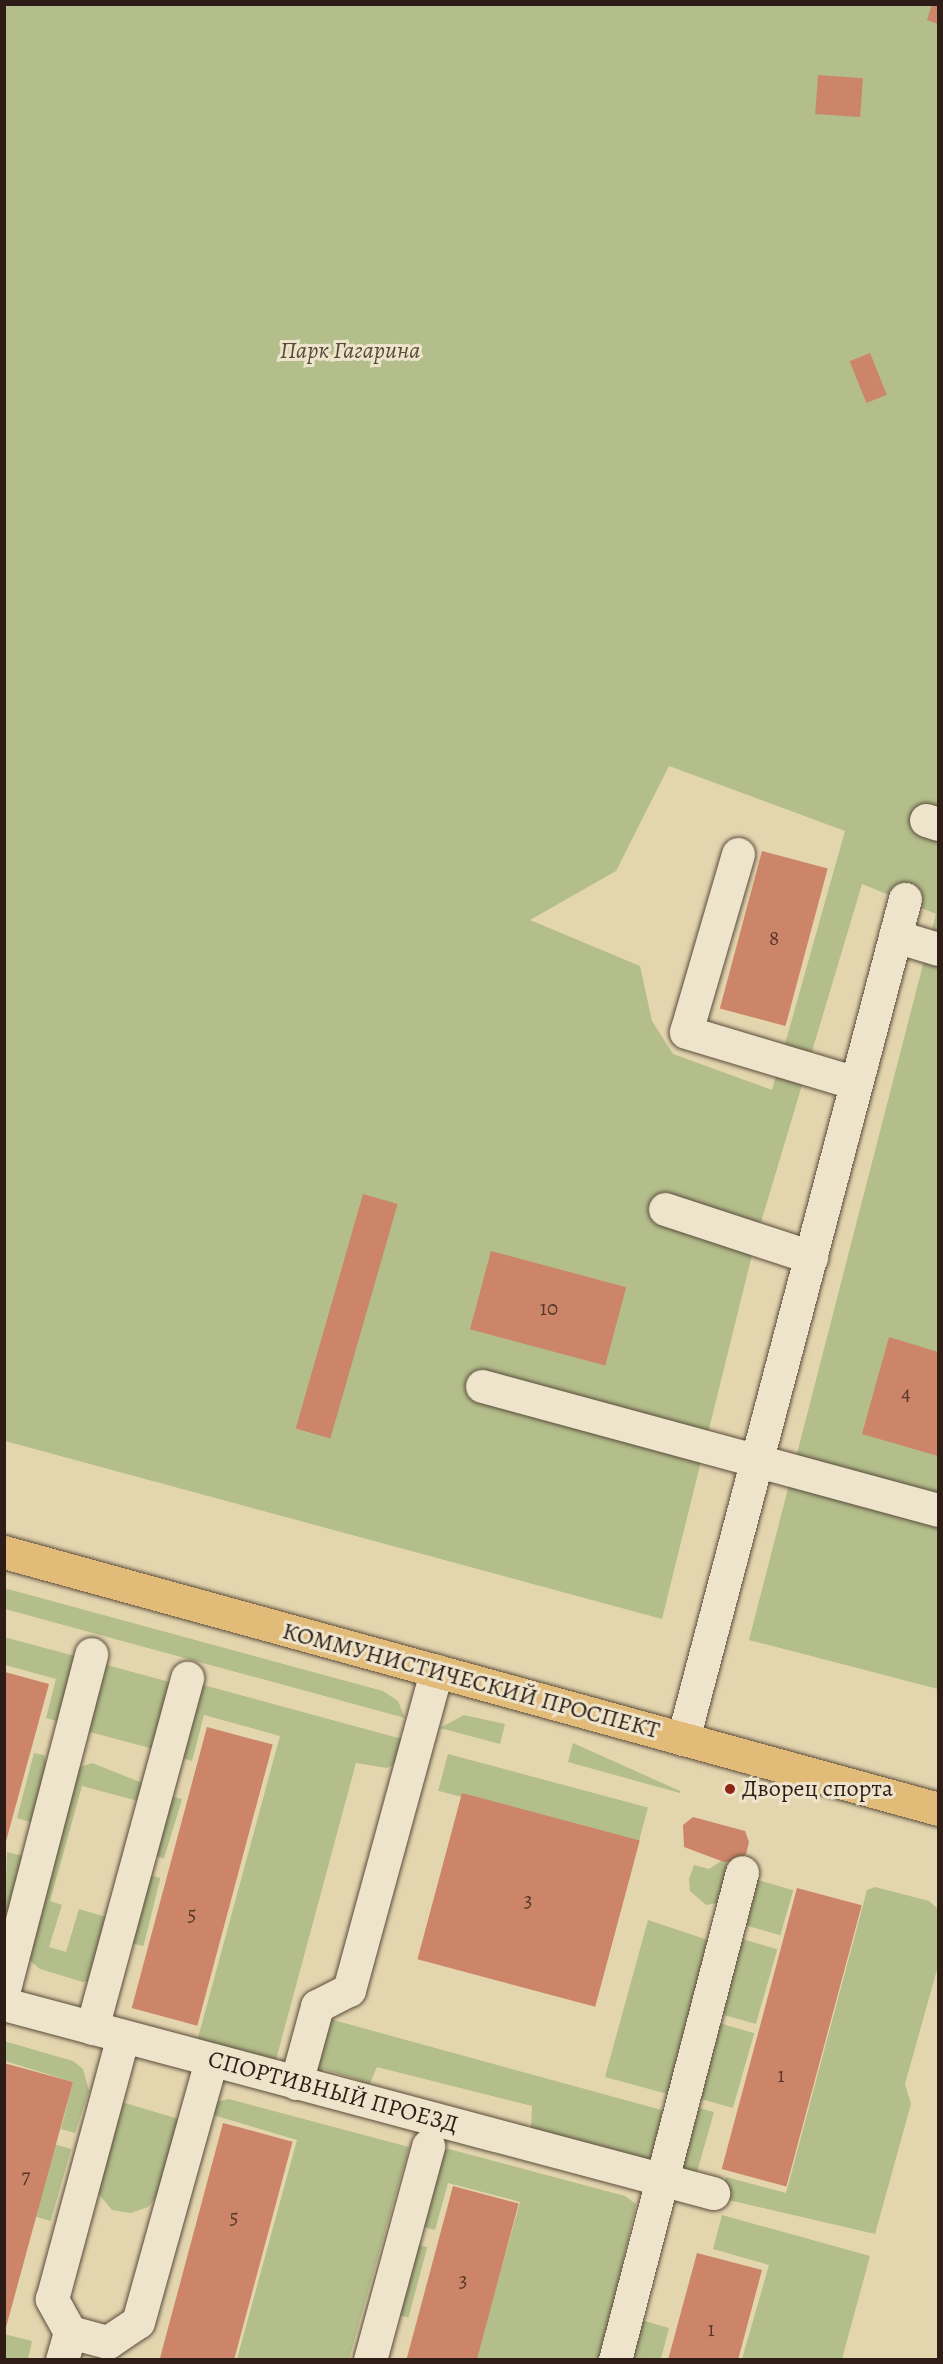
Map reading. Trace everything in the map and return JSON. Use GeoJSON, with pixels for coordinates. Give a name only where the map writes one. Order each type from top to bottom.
{"type":"FeatureCollection","features":[{"type":"Feature","properties":{"kind":"main road","name":"КОММУНИСТИЧЕСКИЙ ПРОСПЕКТ"},"geometry":{"type":"LineString","coordinates":[[4,1552],[939,1809]]}},
{"type":"Feature","properties":{"kind":"street"},"geometry":{"type":"LineString","coordinates":[[738,854],[686,1032],[856,1083]]}},
{"type":"Feature","properties":{"kind":"street"},"geometry":{"type":"LineString","coordinates":[[683,1739],[905,899]]}},
{"type":"Feature","properties":{"kind":"street"},"geometry":{"type":"LineString","coordinates":[[895,936],[939,949]]}},
{"type":"Feature","properties":{"kind":"street"},"geometry":{"type":"LineString","coordinates":[[665,1209],[811,1257]]}},
{"type":"Feature","properties":{"kind":"street"},"geometry":{"type":"LineString","coordinates":[[482,1386],[939,1510]]}},
{"type":"Feature","properties":{"kind":"street"},"geometry":{"type":"LineString","coordinates":[[4,1989],[91,1654]]}},
{"type":"Feature","properties":{"kind":"street"},"geometry":{"type":"LineString","coordinates":[[296,2083],[317,2006],[349,1990],[436,1671]]}},
{"type":"Feature","properties":{"kind":"street"},"geometry":{"type":"LineString","coordinates":[[188,1678],[107,2032],[52,2299],[66,2346],[108,2342],[138,2322],[211,2060]]}},
{"type":"Feature","properties":{"kind":"street"},"geometry":{"type":"LineString","coordinates":[[615,2360],[742,1872]]}},
{"type":"Feature","properties":{"kind":"street","name":"СПОРТИВНЫЙ ПРОЕЗД"},"geometry":{"type":"LineString","coordinates":[[4,2004],[713,2193]]}},
{"type":"Feature","properties":{"kind":"street"},"geometry":{"type":"LineString","coordinates":[[370,2360],[428,2146]]}},
{"type":"Feature","properties":{"kind":"green space","name":"Парк Гагарина"},"geometry":{"type":"Polygon","coordinates":[[[4,5],[938,5],[938,1689],[749,1640],[936,914],[862,884],[756,1239],[662,1619],[5,1441],[4,5]],[[669,766],[616,871],[530,920],[640,966],[652,1021],[673,1054],[772,1090],[845,831],[669,766]]]}},
{"type":"Feature","properties":{"kind":"green space"},"geometry":{"type":"Polygon","coordinates":[[[4,1588],[383,1691],[398,1701],[405,1718],[5,1609],[4,1588]]]}},
{"type":"Feature","properties":{"kind":"green space"},"geometry":{"type":"Polygon","coordinates":[[[4,1637],[82,1658],[64,1723],[46,1718],[56,1679],[5,1665],[4,1637]]]}},
{"type":"Feature","properties":{"kind":"green space"},"geometry":{"type":"Polygon","coordinates":[[[99,1663],[175,1683],[157,1750],[81,1730],[99,1663]]]}},
{"type":"Feature","properties":{"kind":"green space"},"geometry":{"type":"Polygon","coordinates":[[[192,1682],[402,1739],[396,1763],[387,1768],[356,1763],[273,2071],[195,2049],[280,1736],[204,1715],[192,1761],[172,1755],[192,1682]]]}},
{"type":"Feature","properties":{"kind":"green space"},"geometry":{"type":"Polygon","coordinates":[[[464,1715],[505,1724],[500,1744],[440,1728],[464,1715]]]}},
{"type":"Feature","properties":{"kind":"green space"},"geometry":{"type":"Polygon","coordinates":[[[573,1743],[680,1791],[680,1793],[568,1762],[573,1743]]]}},
{"type":"Feature","properties":{"kind":"green space"},"geometry":{"type":"Polygon","coordinates":[[[34,1753],[44,1755],[50,1776],[37,1824],[17,1818],[34,1753]]]}},
{"type":"Feature","properties":{"kind":"green space"},"geometry":{"type":"Polygon","coordinates":[[[448,1754],[648,1808],[638,1844],[438,1791],[448,1754]]]}},
{"type":"Feature","properties":{"kind":"green space"},"geometry":{"type":"Polygon","coordinates":[[[92,1763],[145,1784],[88,1981],[83,1982],[40,1969],[28,1959],[77,1768],[92,1763]],[[82,1786],[50,1901],[62,1905],[49,1947],[66,1952],[79,1909],[106,1917],[138,1801],[82,1786]]]}},
{"type":"Feature","properties":{"kind":"green space"},"geometry":{"type":"Polygon","coordinates":[[[162,1793],[182,1799],[164,1858],[144,1852],[162,1793]]]}},
{"type":"Feature","properties":{"kind":"green space"},"geometry":{"type":"Polygon","coordinates":[[[7,1852],[28,1857],[12,1913],[5,1911],[7,1852]]]}},
{"type":"Feature","properties":{"kind":"green space"},"geometry":{"type":"Polygon","coordinates":[[[721,1861],[737,1865],[718,1903],[706,1905],[690,1891],[689,1879],[694,1865],[709,1869],[721,1861]]]}},
{"type":"Feature","properties":{"kind":"green space"},"geometry":{"type":"Polygon","coordinates":[[[140,1873],[160,1878],[143,1946],[123,1941],[140,1873]]]}},
{"type":"Feature","properties":{"kind":"green space"},"geometry":{"type":"Polygon","coordinates":[[[751,1878],[793,1890],[780,1935],[738,1923],[751,1878]]]}},
{"type":"Feature","properties":{"kind":"green space"},"geometry":{"type":"Polygon","coordinates":[[[875,1887],[929,1901],[938,1909],[938,1966],[905,2084],[911,2104],[875,2234],[720,2198],[726,2177],[786,2193],[867,1890],[875,1887]]]}},
{"type":"Feature","properties":{"kind":"green space"},"geometry":{"type":"Polygon","coordinates":[[[648,1920],[708,1940],[675,2096],[605,2077],[648,1920]]]}},
{"type":"Feature","properties":{"kind":"green space"},"geometry":{"type":"Polygon","coordinates":[[[735,1937],[777,1949],[756,2024],[714,2012],[735,1937]]]}},
{"type":"Feature","properties":{"kind":"green space"},"geometry":{"type":"Polygon","coordinates":[[[326,2018],[669,2112],[652,2161],[531,2129],[532,2106],[377,2067],[370,2083],[358,2089],[360,2080],[323,2069],[320,2078],[310,2075],[326,2018]]]}},
{"type":"Feature","properties":{"kind":"green space"},"geometry":{"type":"Polygon","coordinates":[[[712,2021],[754,2033],[733,2108],[691,2096],[712,2021]]]}},
{"type":"Feature","properties":{"kind":"green space"},"geometry":{"type":"Polygon","coordinates":[[[4,2041],[73,2061],[83,2069],[89,2091],[75,2133],[61,2129],[73,2082],[5,2061],[4,2041]]]}},
{"type":"Feature","properties":{"kind":"green space"},"geometry":{"type":"Polygon","coordinates":[[[229,2099],[409,2147],[349,2359],[237,2359],[297,2140],[206,2113],[215,2102],[229,2099]]]}},
{"type":"Feature","properties":{"kind":"green space"},"geometry":{"type":"Polygon","coordinates":[[[118,2101],[182,2120],[158,2195],[148,2207],[131,2213],[112,2210],[97,2192],[118,2101]]]}},
{"type":"Feature","properties":{"kind":"green space"},"geometry":{"type":"Polygon","coordinates":[[[691,2106],[714,2112],[695,2179],[675,2162],[691,2106]]]}},
{"type":"Feature","properties":{"kind":"green space"},"geometry":{"type":"Polygon","coordinates":[[[54,2144],[71,2149],[51,2221],[33,2216],[54,2144]]]}},
{"type":"Feature","properties":{"kind":"green space"},"geometry":{"type":"Polygon","coordinates":[[[449,2149],[625,2196],[636,2204],[601,2359],[476,2359],[520,2202],[448,2183],[435,2230],[412,2224],[443,2150],[449,2149]]]}},
{"type":"Feature","properties":{"kind":"green space"},"geometry":{"type":"Polygon","coordinates":[[[722,2215],[870,2256],[842,2359],[742,2359],[769,2265],[713,2249],[722,2215]]]}},
{"type":"Feature","properties":{"kind":"green space"},"geometry":{"type":"Polygon","coordinates":[[[408,2242],[427,2247],[408,2318],[389,2313],[408,2242]]]}},
{"type":"Feature","properties":{"kind":"green space"},"geometry":{"type":"Polygon","coordinates":[[[634,2318],[669,2328],[661,2359],[622,2360],[634,2318]]]}},
{"type":"Feature","properties":{"kind":"green space"},"geometry":{"type":"Polygon","coordinates":[[[4,2334],[32,2341],[28,2359],[5,2359],[4,2334]]]}},
{"type":"Feature","properties":{"kind":"building"},"geometry":{"type":"Polygon","coordinates":[[[932,4],[938,4],[938,24],[927,20],[932,4]]]}},
{"type":"Feature","properties":{"kind":"building"},"geometry":{"type":"Polygon","coordinates":[[[818,75],[863,78],[860,117],[815,114],[818,75]]]}},
{"type":"Feature","properties":{"kind":"building"},"geometry":{"type":"Polygon","coordinates":[[[870,353],[887,395],[866,403],[850,361],[870,353]]]}},
{"type":"Feature","properties":{"kind":"building"},"geometry":{"type":"Polygon","coordinates":[[[762,851],[828,869],[785,1026],[720,1008],[762,851]]]}},
{"type":"Feature","properties":{"kind":"building"},"geometry":{"type":"Polygon","coordinates":[[[363,1194],[398,1204],[330,1438],[296,1429],[363,1194]]]}},
{"type":"Feature","properties":{"kind":"building"},"geometry":{"type":"Polygon","coordinates":[[[491,1251],[626,1287],[605,1365],[470,1329],[491,1251]]]}},
{"type":"Feature","properties":{"kind":"building"},"geometry":{"type":"Polygon","coordinates":[[[889,1337],[938,1352],[938,1456],[862,1434],[889,1337]]]}},
{"type":"Feature","properties":{"kind":"building"},"geometry":{"type":"Polygon","coordinates":[[[5,1672],[49,1684],[5,1845],[5,1672]]]}},
{"type":"Feature","properties":{"kind":"building"},"geometry":{"type":"Polygon","coordinates":[[[207,1727],[273,1745],[197,2026],[132,2008],[207,1727]]]}},
{"type":"Feature","properties":{"kind":"building"},"geometry":{"type":"Polygon","coordinates":[[[462,1793],[640,1841],[595,2007],[417,1959],[462,1793]]]}},
{"type":"Feature","properties":{"kind":"building"},"geometry":{"type":"Polygon","coordinates":[[[693,1817],[745,1831],[749,1842],[746,1854],[736,1862],[724,1862],[684,1847],[683,1825],[693,1817]]]}},
{"type":"Feature","properties":{"kind":"building"},"geometry":{"type":"Polygon","coordinates":[[[797,1888],[862,1905],[786,2186],[722,2169],[797,1888]]]}},
{"type":"Feature","properties":{"kind":"building"},"geometry":{"type":"Polygon","coordinates":[[[4,2063],[73,2082],[5,2331],[4,2331],[4,2063]]]}},
{"type":"Feature","properties":{"kind":"building"},"geometry":{"type":"Polygon","coordinates":[[[223,2123],[293,2142],[234,2360],[159,2360],[223,2123]]]}},
{"type":"Feature","properties":{"kind":"building"},"geometry":{"type":"Polygon","coordinates":[[[453,2186],[519,2204],[477,2360],[406,2360],[453,2186]]]}},
{"type":"Feature","properties":{"kind":"building"},"geometry":{"type":"Polygon","coordinates":[[[697,2253],[762,2270],[738,2360],[668,2360],[697,2253]]]}},
{"type":"Feature","properties":{"kind":"place","name":"Дворец спорта"},"geometry":{"type":"Point","coordinates":[730,1789]}}]}
